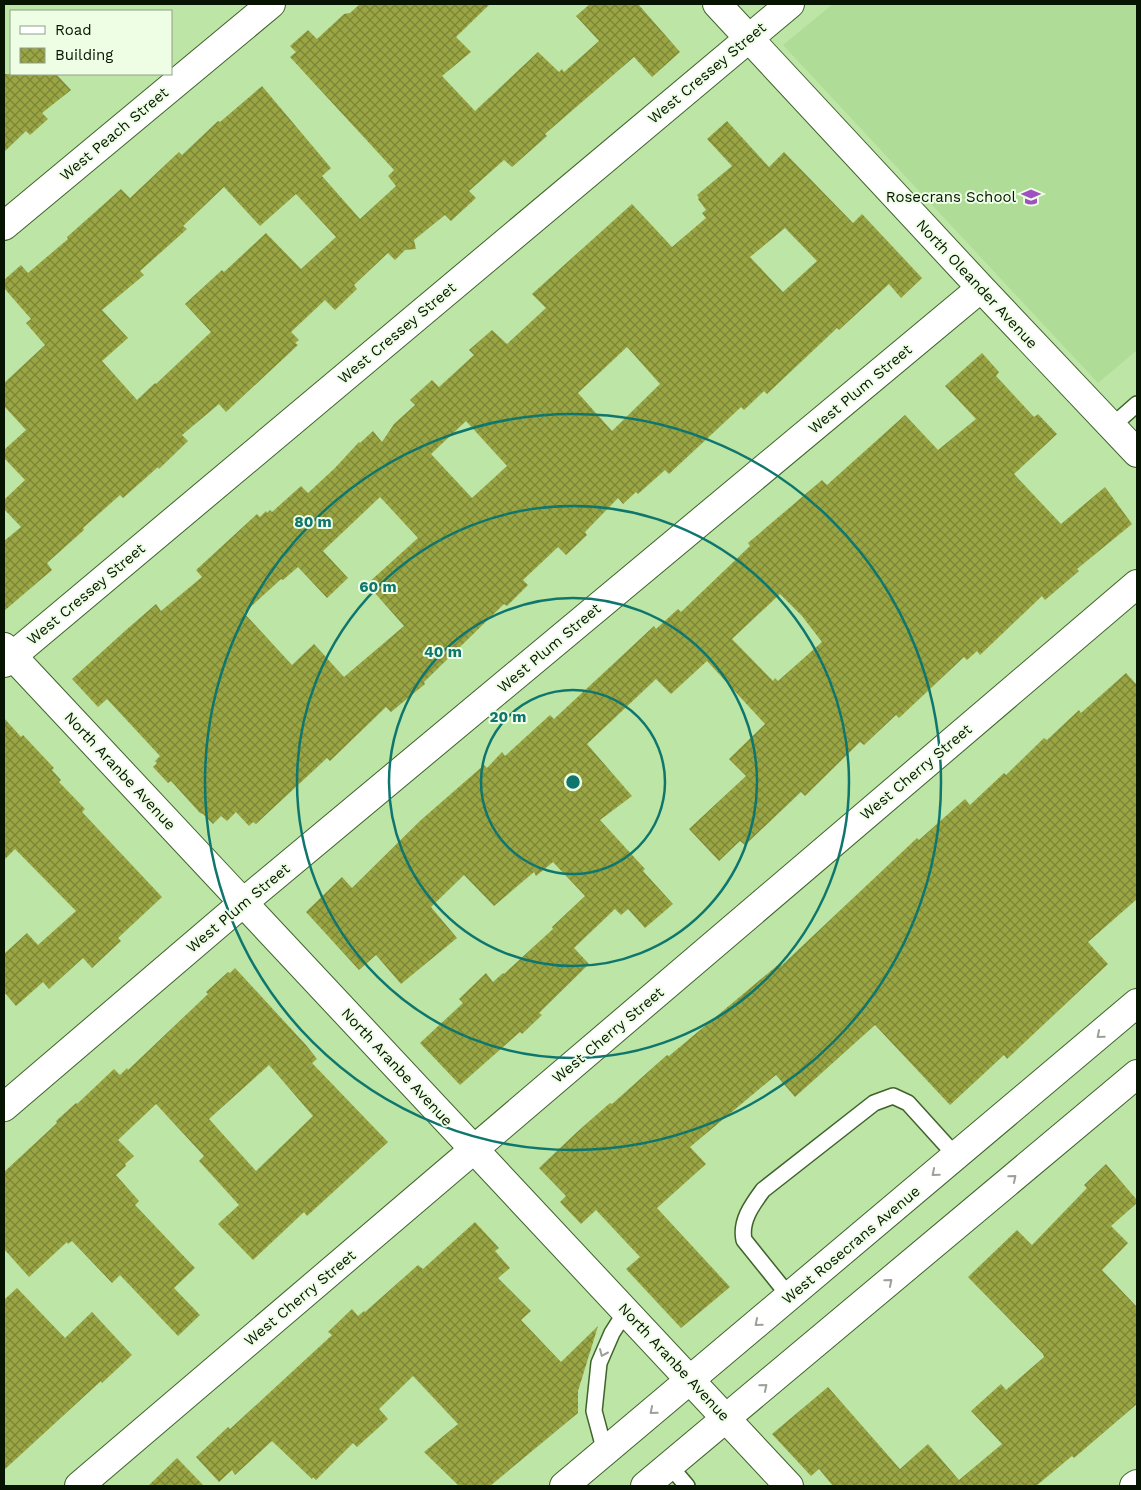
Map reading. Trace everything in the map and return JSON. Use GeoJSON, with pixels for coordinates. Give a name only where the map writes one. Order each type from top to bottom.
{"type":"FeatureCollection","features":[{"type":"Feature","properties":{"kind":"street","name":"West Peach Street"},"geometry":{"type":"LineString","coordinates":[[4,226],[271,4]]}},
{"type":"Feature","properties":{"kind":"street","name":"North Oleander Avenue"},"geometry":{"type":"LineString","coordinates":[[716,4],[1137,453]]}},
{"type":"Feature","properties":{"kind":"street","name":"West Cressey Street"},"geometry":{"type":"LineString","coordinates":[[6,656],[790,4]]}},
{"type":"Feature","properties":{"kind":"street","name":"West Plum Street"},"geometry":{"type":"LineString","coordinates":[[4,1107],[243,903],[981,288]]}},
{"type":"Feature","properties":{"kind":"street","name":"West Cherry Street"},"geometry":{"type":"LineString","coordinates":[[79,1486],[1137,584]]}},
{"type":"Feature","properties":{"kind":"street","name":"North Aranbe Avenue"},"geometry":{"type":"LineString","coordinates":[[6,656],[243,903],[789,1486]]}},
{"type":"Feature","properties":{"kind":"street","name":"West Rosecrans Avenue"},"geometry":{"type":"LineString","coordinates":[[564,1486],[1137,1004]]}},
{"type":"Feature","properties":{"kind":"street"},"geometry":{"type":"LineString","coordinates":[[645,1486],[678,1476],[727,1418],[1137,1074]]}},
{"type":"Feature","properties":{"kind":"lane"},"geometry":{"type":"LineString","coordinates":[[1112,426],[1137,404]]}},
{"type":"Feature","properties":{"kind":"lane"},"geometry":{"type":"LineString","coordinates":[[789,1296],[744,1240],[742,1230],[751,1207],[763,1190],[874,1103],[894,1096],[908,1103],[956,1156]]}},
{"type":"Feature","properties":{"kind":"lane"},"geometry":{"type":"LineString","coordinates":[[604,1452],[594,1411],[599,1363],[612,1333],[626,1311]]}},
{"type":"Feature","properties":{"kind":"shaded area","name":"Rosecrans School"},"geometry":{"type":"Polygon","coordinates":[[[833,4],[1137,4],[1137,350],[1098,383],[783,45],[833,4]]]}},
{"type":"Feature","properties":{"kind":"building"},"geometry":{"type":"Polygon","coordinates":[[[360,4],[490,4],[456,37],[471,52],[442,76],[475,111],[538,52],[559,72],[562,69],[564,72],[599,41],[576,16],[590,4],[638,4],[680,52],[652,77],[634,57],[545,134],[547,136],[512,167],[504,160],[469,191],[476,198],[451,221],[445,215],[414,240],[416,249],[405,250],[395,260],[388,253],[354,285],[357,289],[335,310],[325,300],[291,332],[299,340],[295,343],[298,345],[226,412],[219,404],[182,435],[188,441],[159,469],[158,467],[123,498],[120,495],[83,528],[84,530],[47,563],[52,570],[4,611],[4,541],[21,527],[4,509],[4,500],[25,480],[4,458],[4,450],[26,430],[4,406],[4,383],[45,345],[26,323],[31,319],[4,288],[4,280],[21,265],[28,273],[68,239],[67,237],[121,189],[130,198],[179,152],[182,155],[218,121],[220,122],[262,86],[331,168],[322,176],[360,219],[396,186],[388,176],[394,170],[290,57],[296,52],[290,46],[308,30],[317,39],[344,14],[350,13],[360,4]],[[224,187],[183,226],[187,229],[140,271],[144,275],[102,310],[128,338],[102,361],[137,400],[211,332],[185,304],[222,270],[224,272],[266,233],[301,269],[336,237],[296,194],[260,226],[224,187]]]}},
{"type":"Feature","properties":{"kind":"building"},"geometry":{"type":"Polygon","coordinates":[[[4,74],[57,75],[71,90],[42,113],[48,119],[30,135],[26,131],[4,152],[4,74]]]}},
{"type":"Feature","properties":{"kind":"building"},"geometry":{"type":"Polygon","coordinates":[[[727,121],[769,167],[784,152],[853,223],[862,214],[922,278],[901,298],[889,284],[839,330],[837,328],[767,394],[764,391],[744,410],[741,407],[669,474],[665,470],[638,494],[636,492],[623,504],[618,498],[585,532],[587,535],[566,555],[558,547],[523,580],[528,585],[507,606],[504,604],[424,682],[425,684],[391,712],[386,707],[330,761],[327,758],[256,824],[253,822],[249,826],[236,812],[227,821],[221,816],[213,824],[200,813],[171,781],[168,783],[153,767],[157,763],[155,761],[160,756],[107,699],[98,707],[72,679],[156,604],[161,611],[202,577],[196,570],[257,514],[260,517],[266,511],[267,513],[270,510],[272,512],[301,486],[308,493],[359,442],[373,431],[382,442],[394,424],[415,405],[410,400],[432,380],[439,387],[474,355],[469,350],[492,330],[507,344],[546,308],[532,294],[632,204],[672,247],[706,218],[702,213],[706,210],[697,195],[732,166],[707,139],[727,121]],[[785,228],[750,257],[783,292],[817,261],[785,228]],[[627,347],[578,393],[612,431],[660,384],[627,347]],[[466,421],[431,454],[472,498],[507,466],[466,421]],[[380,497],[323,551],[348,578],[327,598],[298,567],[283,580],[281,579],[244,613],[292,665],[314,644],[344,677],[404,626],[367,584],[418,538],[380,497]]]}},
{"type":"Feature","properties":{"kind":"building"},"geometry":{"type":"Polygon","coordinates":[[[982,353],[999,372],[996,376],[1034,417],[1038,414],[1057,434],[1014,474],[1061,524],[1105,487],[1132,524],[1077,569],[1079,571],[1045,600],[1042,596],[980,655],[977,651],[967,660],[964,657],[899,718],[896,715],[864,745],[860,742],[805,796],[801,792],[745,845],[740,841],[719,861],[689,829],[746,776],[729,759],[765,724],[707,661],[671,694],[656,679],[587,744],[632,796],[600,820],[645,869],[643,871],[673,904],[645,928],[628,909],[621,915],[615,909],[574,948],[589,964],[539,1013],[542,1015],[522,1034],[520,1032],[460,1085],[420,1043],[463,1003],[459,999],[486,973],[493,982],[504,974],[553,929],[552,927],[585,896],[553,862],[536,876],[534,872],[494,906],[464,875],[431,907],[457,938],[401,984],[376,955],[359,970],[306,912],[342,877],[352,888],[421,820],[484,765],[487,768],[502,752],[505,756],[550,715],[554,719],[654,626],[656,629],[678,609],[681,612],[750,546],[748,543],[822,480],[827,485],[905,415],[938,450],[976,419],[945,386],[982,353]],[[780,594],[732,639],[773,681],[775,678],[778,681],[822,642],[802,616],[780,594]]]}},
{"type":"Feature","properties":{"kind":"building"},"geometry":{"type":"Polygon","coordinates":[[[1126,673],[1137,685],[1137,899],[1088,942],[1108,964],[1007,1059],[1004,1055],[950,1105],[875,1025],[795,1097],[776,1075],[690,1147],[706,1164],[657,1208],[730,1287],[681,1328],[626,1269],[640,1257],[596,1210],[581,1224],[560,1202],[566,1196],[539,1168],[577,1132],[667,1055],[669,1056],[779,964],[781,966],[917,838],[919,840],[965,799],[970,805],[1004,773],[1006,775],[1044,738],[1047,740],[1079,710],[1081,713],[1126,673]]]}},
{"type":"Feature","properties":{"kind":"building"},"geometry":{"type":"Polygon","coordinates":[[[4,718],[54,768],[52,770],[61,780],[59,782],[85,809],[82,812],[162,897],[118,938],[121,941],[92,968],[83,958],[49,989],[43,982],[16,1006],[4,992],[4,954],[27,933],[38,945],[76,911],[15,849],[4,860],[4,718]]]}},
{"type":"Feature","properties":{"kind":"building"},"geometry":{"type":"Polygon","coordinates":[[[235,968],[306,1045],[317,1059],[312,1063],[388,1142],[307,1216],[304,1212],[253,1260],[218,1224],[239,1205],[199,1161],[204,1156],[156,1104],[118,1140],[134,1156],[116,1175],[139,1201],[135,1205],[195,1268],[174,1288],[200,1315],[178,1336],[120,1275],[112,1283],[72,1241],[68,1244],[67,1242],[29,1277],[4,1249],[4,1172],[57,1123],[56,1121],[114,1069],[120,1075],[127,1068],[128,1070],[208,994],[206,992],[228,972],[230,973],[235,968]],[[269,1065],[209,1119],[256,1171],[313,1116],[269,1065]]]}},
{"type":"Feature","properties":{"kind":"building"},"geometry":{"type":"Polygon","coordinates":[[[1106,1164],[1137,1200],[1137,1203],[1111,1226],[1128,1243],[1102,1270],[1137,1307],[1137,1404],[1074,1458],[1072,1456],[1036,1486],[833,1486],[819,1469],[811,1476],[772,1434],[828,1387],[900,1469],[928,1444],[959,1480],[1002,1444],[971,1411],[1001,1384],[1006,1390],[1044,1357],[968,1277],[1017,1230],[1032,1245],[1087,1188],[1084,1185],[1106,1164]]]}},
{"type":"Feature","properties":{"kind":"building"},"geometry":{"type":"Polygon","coordinates":[[[475,1222],[499,1248],[495,1251],[510,1268],[498,1278],[531,1311],[521,1320],[561,1362],[598,1326],[578,1391],[578,1413],[490,1486],[459,1486],[424,1452],[458,1424],[413,1376],[379,1409],[388,1419],[357,1447],[353,1443],[316,1480],[313,1477],[312,1479],[272,1441],[235,1475],[232,1470],[219,1482],[196,1457],[228,1427],[230,1429],[332,1335],[328,1332],[352,1309],[358,1316],[365,1312],[418,1265],[423,1269],[475,1222]]]}},
{"type":"Feature","properties":{"kind":"building"},"geometry":{"type":"Polygon","coordinates":[[[17,1288],[65,1338],[92,1312],[132,1355],[4,1470],[4,1300],[17,1288]]]}},
{"type":"Feature","properties":{"kind":"building"},"geometry":{"type":"Polygon","coordinates":[[[177,1458],[204,1486],[148,1486],[177,1458]]]}},
{"type":"Feature","properties":{"kind":"place","name":"Rosecrans School"},"geometry":{"type":"Point","coordinates":[1031,197]}}]}
